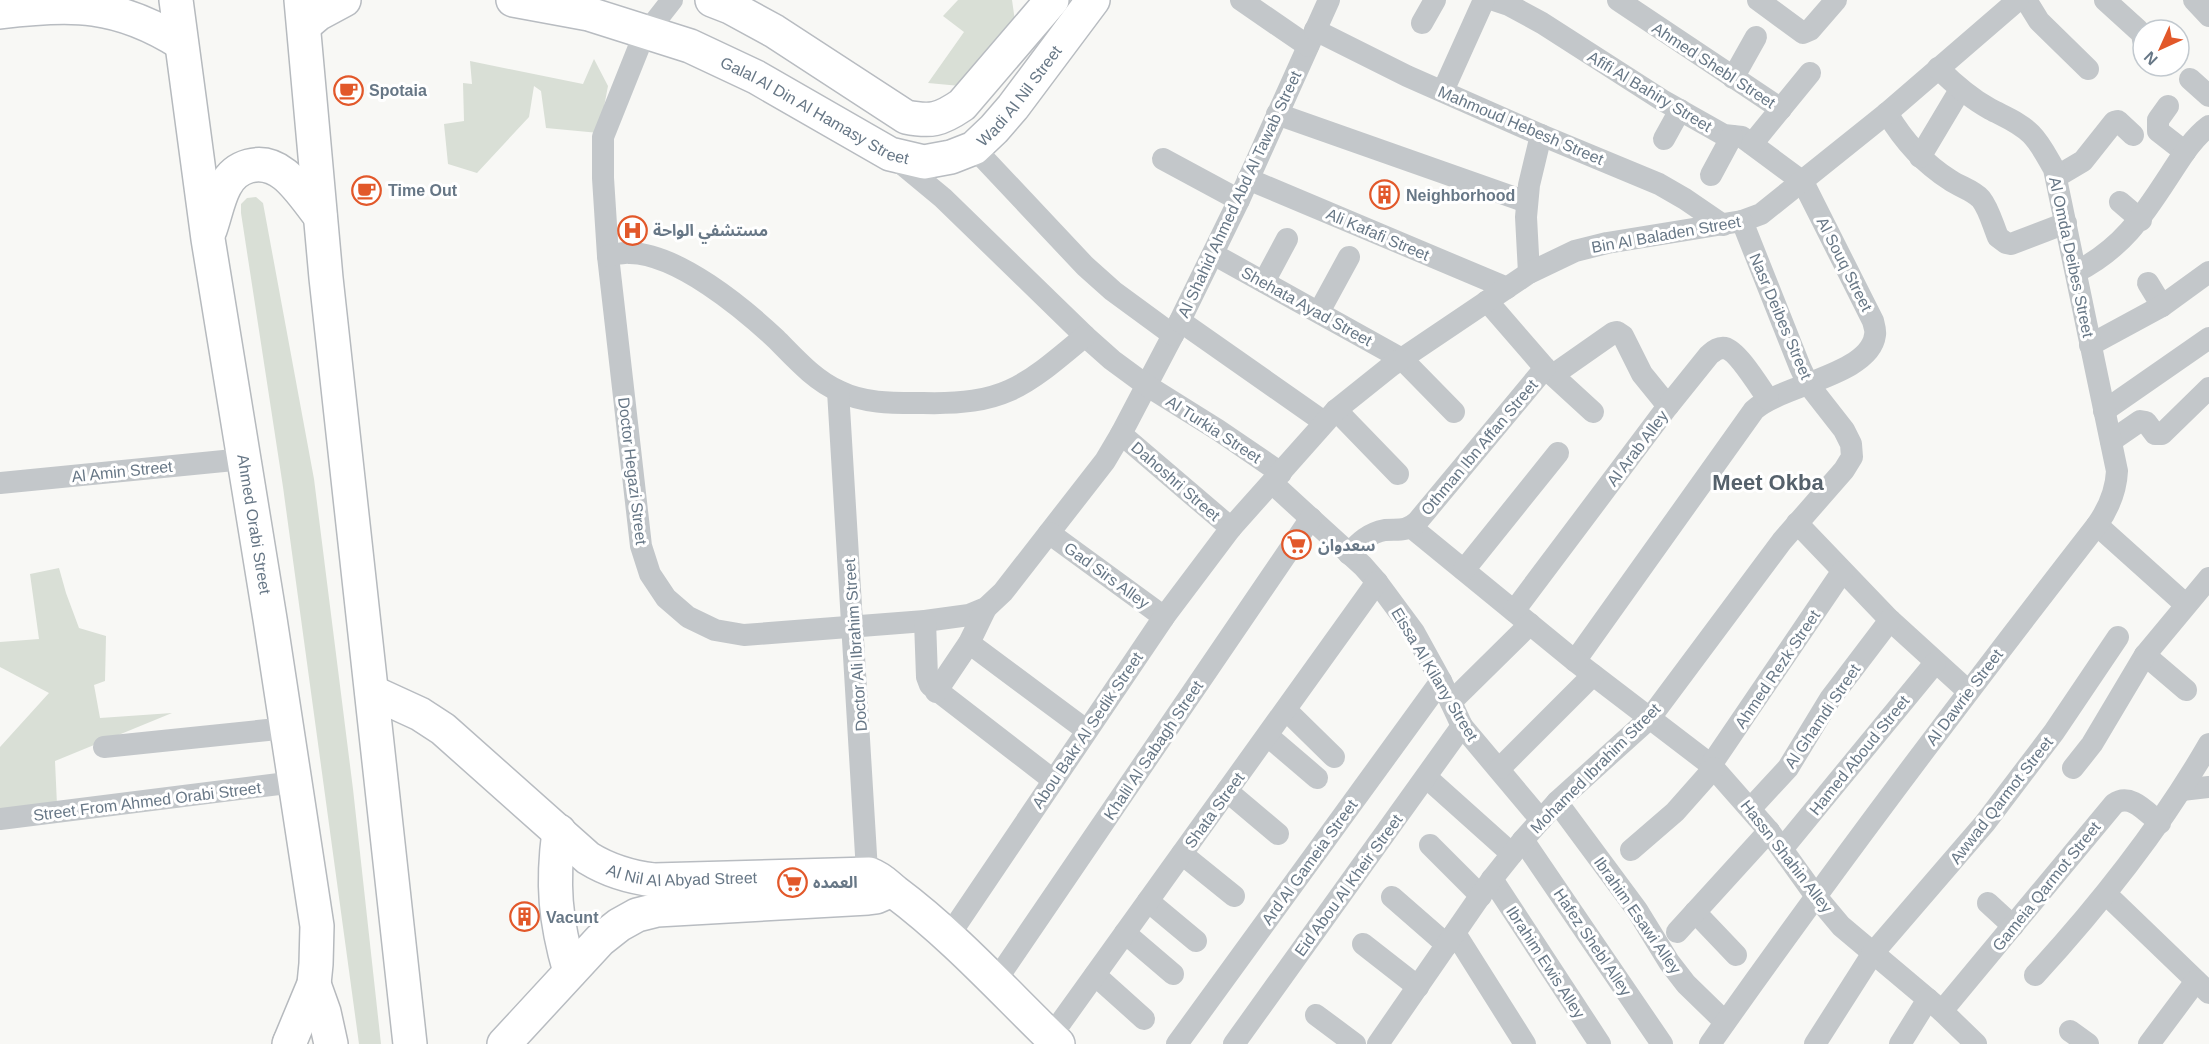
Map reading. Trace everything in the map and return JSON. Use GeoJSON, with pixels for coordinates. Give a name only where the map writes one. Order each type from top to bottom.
{"type":"FeatureCollection","features":[{"type":"Feature","properties":{"kind":"main road","name":"Ahmed Orabi Street"},"geometry":{"type":"LineString","coordinates":[[177,0],[208,239],[317,926],[314,984],[290,1044]]}},
{"type":"Feature","properties":{"kind":"main road"},"geometry":{"type":"LineString","coordinates":[[345,0],[332,6],[303,12],[320,216],[410,1044]]}},
{"type":"Feature","properties":{"kind":"main road","name":"Galal Al Din Al Hamasy Street"},"geometry":{"type":"LineString","coordinates":[[513,0],[589,14],[690,46],[756,76],[890,154]]}},
{"type":"Feature","properties":{"kind":"main road"},"geometry":{"type":"LineString","coordinates":[[712,0],[742,13],[820,60],[906,117],[926,121],[945,117],[962,105],[1052,0]]}},
{"type":"Feature","properties":{"kind":"main road","name":"Wadi Al Nil Street"},"geometry":{"type":"LineString","coordinates":[[890,154],[924,162],[951,157],[974,148],[1013,107],[1093,0]]}},
{"type":"Feature","properties":{"kind":"main road"},"geometry":{"type":"LineString","coordinates":[[0,12],[51,7],[97,8],[141,21],[181,43]]}},
{"type":"Feature","properties":{"kind":"main road"},"geometry":{"type":"LineString","coordinates":[[797,100],[820,60]]}},
{"type":"Feature","properties":{"kind":"main road"},"geometry":{"type":"LineString","coordinates":[[982,81],[1013,107]]}},
{"type":"Feature","properties":{"kind":"main road"},"geometry":{"type":"LineString","coordinates":[[208,239],[224,187],[237,171],[256,164],[267,165],[285,174],[320,216]]}},
{"type":"Feature","properties":{"kind":"main road","name":"Al Nil Al Abyad Street"},"geometry":{"type":"LineString","coordinates":[[372,692],[420,714],[443,729],[588,858],[605,868],[629,877],[654,880],[876,887]]}},
{"type":"Feature","properties":{"kind":"main road"},"geometry":{"type":"LineString","coordinates":[[559,831],[554,866],[555,902],[560,937],[570,972]]}},
{"type":"Feature","properties":{"kind":"main road"},"geometry":{"type":"LineString","coordinates":[[876,887],[913,905],[1054,1040]]}},
{"type":"Feature","properties":{"kind":"main road","name":"Al Nil Al Abyad Street"},"geometry":{"type":"LineString","coordinates":[[504,1044],[600,940],[637,915],[657,910],[876,887]]}},
{"type":"Feature","properties":{"kind":"main road"},"geometry":{"type":"LineString","coordinates":[[314,984],[332,1044]]}},
{"type":"Feature","properties":{"kind":"street","name":"Doctor Hegazi Street"},"geometry":{"type":"LineString","coordinates":[[672,0],[646,32],[603,137],[603,178],[608,256],[641,546],[650,574],[666,598],[688,617],[715,630],[744,635],[925,621],[969,615],[986,608],[1003,592],[1105,461],[1146,385]]}},
{"type":"Feature","properties":{"kind":"street","name":"Mahmoud Hebesh Street"},"geometry":{"type":"LineString","coordinates":[[1242,0],[1312,38],[1443,91],[1659,184],[1732,223]]}},
{"type":"Feature","properties":{"kind":"street","name":"Al Shahid Ahmed Abd Al Tawab Street"},"geometry":{"type":"LineString","coordinates":[[1146,385],[1177,328],[1239,200],[1329,0]]}},
{"type":"Feature","properties":{"kind":"street"},"geometry":{"type":"LineString","coordinates":[[1422,23],[1435,0]]}},
{"type":"Feature","properties":{"kind":"street"},"geometry":{"type":"LineString","coordinates":[[1443,91],[1484,0]]}},
{"type":"Feature","properties":{"kind":"street","name":"Afifi Al Bahiry Street"},"geometry":{"type":"LineString","coordinates":[[1494,0],[1509,5],[1542,23],[1594,58],[1724,135],[1742,140],[1803,182]]}},
{"type":"Feature","properties":{"kind":"street"},"geometry":{"type":"LineString","coordinates":[[1758,0],[1803,33],[1810,30],[1836,0]]}},
{"type":"Feature","properties":{"kind":"street","name":"Bin Al Baladen Street"},"geometry":{"type":"LineString","coordinates":[[1231,528],[1330,416],[1402,359],[1487,301],[1529,273],[1575,251],[1607,243],[1732,223],[1761,214],[1887,113],[2018,0]]}},
{"type":"Feature","properties":{"kind":"street"},"geometry":{"type":"LineString","coordinates":[[2026,0],[2039,21],[2088,69]]}},
{"type":"Feature","properties":{"kind":"street"},"geometry":{"type":"LineString","coordinates":[[2104,0],[2131,24]]}},
{"type":"Feature","properties":{"kind":"street"},"geometry":{"type":"LineString","coordinates":[[2194,0],[2209,16]]}},
{"type":"Feature","properties":{"kind":"street","name":"Ahmed Shebl Street"},"geometry":{"type":"LineString","coordinates":[[1629,3],[1733,78],[1781,109]]}},
{"type":"Feature","properties":{"kind":"street"},"geometry":{"type":"LineString","coordinates":[[1733,78],[1756,37]]}},
{"type":"Feature","properties":{"kind":"street","name":"Al Omda Deibes Street"},"geometry":{"type":"LineString","coordinates":[[1938,68],[1960,90],[2016,122],[2032,135],[2044,151],[2056,177],[2117,471],[2113,498]]}},
{"type":"Feature","properties":{"kind":"street"},"geometry":{"type":"LineString","coordinates":[[1711,175],[1742,140],[1781,109],[1810,73]]}},
{"type":"Feature","properties":{"kind":"street"},"geometry":{"type":"LineString","coordinates":[[2190,79],[2209,96]]}},
{"type":"Feature","properties":{"kind":"street"},"geometry":{"type":"LineString","coordinates":[[1920,157],[1960,90]]}},
{"type":"Feature","properties":{"kind":"street"},"geometry":{"type":"LineString","coordinates":[[2168,106],[2158,120],[2158,130],[2185,152]]}},
{"type":"Feature","properties":{"kind":"street"},"geometry":{"type":"LineString","coordinates":[[1664,139],[1680,110]]}},
{"type":"Feature","properties":{"kind":"street"},"geometry":{"type":"LineString","coordinates":[[1887,113],[1902,136],[1920,157],[1949,180],[1975,193],[1983,201],[1998,237],[2006,243],[2016,242],[2066,223]]}},
{"type":"Feature","properties":{"kind":"street"},"geometry":{"type":"LineString","coordinates":[[1277,114],[1527,202]]}},
{"type":"Feature","properties":{"kind":"street"},"geometry":{"type":"LineString","coordinates":[[2056,177],[2083,161],[2114,122],[2118,121],[2133,135]]}},
{"type":"Feature","properties":{"kind":"street"},"geometry":{"type":"LineString","coordinates":[[2076,272],[2096,262],[2114,249],[2141,220],[2185,152],[2207,131]]}},
{"type":"Feature","properties":{"kind":"street"},"geometry":{"type":"LineString","coordinates":[[1529,273],[1526,235],[1527,202],[1541,135]]}},
{"type":"Feature","properties":{"kind":"street"},"geometry":{"type":"LineString","coordinates":[[974,148],[1085,266],[1113,291],[1330,416],[1398,474]]}},
{"type":"Feature","properties":{"kind":"street","name":"Galal Al Din Al Hamasy Street"},"geometry":{"type":"LineString","coordinates":[[890,154],[943,198],[1084,336],[1146,385]]}},
{"type":"Feature","properties":{"kind":"street"},"geometry":{"type":"LineString","coordinates":[[1163,159],[1239,200]]}},
{"type":"Feature","properties":{"kind":"street","name":"Ali Kafafi Street"},"geometry":{"type":"LineString","coordinates":[[1248,179],[1507,288]]}},
{"type":"Feature","properties":{"kind":"street","name":"Al Souq Street"},"geometry":{"type":"LineString","coordinates":[[1768,399],[1843,370],[1869,349],[1875,336],[1873,321],[1803,182]]}},
{"type":"Feature","properties":{"kind":"street"},"geometry":{"type":"LineString","coordinates":[[2120,202],[2141,220]]}},
{"type":"Feature","properties":{"kind":"street","name":"Nasr Deibes Street"},"geometry":{"type":"LineString","coordinates":[[1732,223],[1808,384],[1844,430],[1851,444],[1852,457],[1844,471]]}},
{"type":"Feature","properties":{"kind":"street"},"geometry":{"type":"LineString","coordinates":[[1264,282],[1287,239]]}},
{"type":"Feature","properties":{"kind":"street"},"geometry":{"type":"LineString","coordinates":[[608,256],[630,253],[653,257],[683,269],[719,292],[762,326],[816,377],[838,391],[861,399],[885,403],[973,402],[996,397],[1038,376],[1084,336]]}},
{"type":"Feature","properties":{"kind":"street","name":"Shehata Ayad Street"},"geometry":{"type":"LineString","coordinates":[[1213,254],[1402,359],[1454,412]]}},
{"type":"Feature","properties":{"kind":"street"},"geometry":{"type":"LineString","coordinates":[[1319,312],[1349,256]]}},
{"type":"Feature","properties":{"kind":"street"},"geometry":{"type":"LineString","coordinates":[[2090,345],[2162,306],[2209,272]]}},
{"type":"Feature","properties":{"kind":"street"},"geometry":{"type":"LineString","coordinates":[[2148,283],[2162,306]]}},
{"type":"Feature","properties":{"kind":"street"},"geometry":{"type":"LineString","coordinates":[[1487,301],[1549,371],[1593,412]]}},
{"type":"Feature","properties":{"kind":"street","name":"Othman Ibn Affan Street"},"geometry":{"type":"LineString","coordinates":[[1349,554],[1359,542],[1372,534],[1386,530],[1401,531],[1411,527],[1549,371],[1613,333],[1617,332],[1623,336],[1642,374],[1668,406]]}},
{"type":"Feature","properties":{"kind":"street"},"geometry":{"type":"LineString","coordinates":[[2104,411],[2209,338]]}},
{"type":"Feature","properties":{"kind":"street","name":"Al Arab Alley"},"geometry":{"type":"LineString","coordinates":[[1451,702],[1522,617],[1668,406],[1709,355],[1716,349],[1726,348],[1735,353],[1768,399]]}},
{"type":"Feature","properties":{"kind":"street","name":"Al Turkia Street"},"geometry":{"type":"LineString","coordinates":[[1146,385],[1218,430],[1276,478]]}},
{"type":"Feature","properties":{"kind":"street"},"geometry":{"type":"LineString","coordinates":[[2110,441],[2140,421],[2146,422],[2155,434],[2162,434],[2209,388]]}},
{"type":"Feature","properties":{"kind":"street","name":"Doctor Ali Ibrahim Street"},"geometry":{"type":"LineString","coordinates":[[838,391],[854,627],[876,887]]}},
{"type":"Feature","properties":{"kind":"street"},"geometry":{"type":"LineString","coordinates":[[1500,768],[1584,668],[1754,410],[1768,399]]}},
{"type":"Feature","properties":{"kind":"street","name":"Dahoshri Street"},"geometry":{"type":"LineString","coordinates":[[1121,434],[1231,528]]}},
{"type":"Feature","properties":{"kind":"street"},"geometry":{"type":"LineString","coordinates":[[1464,570],[1558,453]]}},
{"type":"Feature","properties":{"kind":"street","name":"Al Amin Street"},"geometry":{"type":"LineString","coordinates":[[0,483],[244,459]]}},
{"type":"Feature","properties":{"kind":"street","name":"Mohamed Ibrahim Street"},"geometry":{"type":"LineString","coordinates":[[1378,1044],[1517,847],[1557,802],[1650,718],[1797,523],[1844,471]]}},
{"type":"Feature","properties":{"kind":"street","name":"Eissa Al Kilany Street"},"geometry":{"type":"LineString","coordinates":[[1276,478],[1311,518],[1377,582],[1413,632],[1441,681],[1462,726],[1500,768],[1541,820]]}},
{"type":"Feature","properties":{"kind":"street","name":"Al Dawrie Street"},"geometry":{"type":"LineString","coordinates":[[1710,1044],[1815,895],[1968,691],[2097,525],[2113,498]]}},
{"type":"Feature","properties":{"kind":"street","name":"Khalil Al Sabagh Street"},"geometry":{"type":"LineString","coordinates":[[995,982],[1311,518]]}},
{"type":"Feature","properties":{"kind":"street"},"geometry":{"type":"LineString","coordinates":[[1797,523],[1890,620],[1968,691]]}},
{"type":"Feature","properties":{"kind":"street"},"geometry":{"type":"LineString","coordinates":[[2097,525],[2185,604]]}},
{"type":"Feature","properties":{"kind":"street","name":"Hassn Shahin Alley"},"geometry":{"type":"LineString","coordinates":[[1411,527],[1584,668],[1713,766],[1776,839],[1815,895],[1841,926],[1935,1005],[1976,1044]]}},
{"type":"Feature","properties":{"kind":"street","name":"Abou Bakr Al Sedik Street"},"geometry":{"type":"LineString","coordinates":[[948,937],[1164,617],[1231,528]]}},
{"type":"Feature","properties":{"kind":"street","name":"Gad Sirs Alley"},"geometry":{"type":"LineString","coordinates":[[1049,533],[1164,617]]}},
{"type":"Feature","properties":{"kind":"street","name":"Ahmed Rezk Street"},"geometry":{"type":"LineString","coordinates":[[1630,850],[1675,812],[1713,766],[1842,572]]}},
{"type":"Feature","properties":{"kind":"street"},"geometry":{"type":"LineString","coordinates":[[2073,768],[2092,744],[2145,655],[2185,604],[2209,578]]}},
{"type":"Feature","properties":{"kind":"street","name":"Shata Street"},"geometry":{"type":"LineString","coordinates":[[1054,1040],[1095,975],[1377,582]]}},
{"type":"Feature","properties":{"kind":"street"},"geometry":{"type":"LineString","coordinates":[[936,692],[969,643],[986,608]]}},
{"type":"Feature","properties":{"kind":"street","name":"Al Ghamdi Street"},"geometry":{"type":"LineString","coordinates":[[1751,808],[1788,768],[1830,699],[1890,620]]}},
{"type":"Feature","properties":{"kind":"street"},"geometry":{"type":"LineString","coordinates":[[925,621],[927,677],[930,685],[936,692],[1053,780]]}},
{"type":"Feature","properties":{"kind":"street","name":"Awwad Qarmot Street"},"geometry":{"type":"LineString","coordinates":[[1815,1044],[1873,953],[1985,823],[2054,732],[2118,637]]}},
{"type":"Feature","properties":{"kind":"street"},"geometry":{"type":"LineString","coordinates":[[969,643],[1086,730]]}},
{"type":"Feature","properties":{"kind":"street"},"geometry":{"type":"LineString","coordinates":[[2145,655],[2187,690]]}},
{"type":"Feature","properties":{"kind":"street","name":"Hamed Aboud Street"},"geometry":{"type":"LineString","coordinates":[[1677,932],[1695,912],[1776,839],[1935,663]]}},
{"type":"Feature","properties":{"kind":"street","name":"Ard Al Gameia Street"},"geometry":{"type":"LineString","coordinates":[[1177,1044],[1441,681]]}},
{"type":"Feature","properties":{"kind":"street"},"geometry":{"type":"LineString","coordinates":[[1286,710],[1334,757]]}},
{"type":"Feature","properties":{"kind":"street","name":"Eid Abou Al Kheir Street"},"geometry":{"type":"LineString","coordinates":[[1234,1044],[1462,726]]}},
{"type":"Feature","properties":{"kind":"street"},"geometry":{"type":"LineString","coordinates":[[104,747],[287,728]]}},
{"type":"Feature","properties":{"kind":"street"},"geometry":{"type":"LineString","coordinates":[[1268,736],[1317,778]]}},
{"type":"Feature","properties":{"kind":"street"},"geometry":{"type":"LineString","coordinates":[[2035,975],[2106,894],[2160,823],[2203,764],[2209,744]]}},
{"type":"Feature","properties":{"kind":"street","name":"Hafez Shebl Alley"},"geometry":{"type":"LineString","coordinates":[[1426,777],[1517,847],[1662,1044]]}},
{"type":"Feature","properties":{"kind":"street","name":"Street From Ahmed Orabi Street"},"geometry":{"type":"LineString","coordinates":[[0,819],[295,782]]}},
{"type":"Feature","properties":{"kind":"street"},"geometry":{"type":"LineString","coordinates":[[2182,790],[2209,787]]}},
{"type":"Feature","properties":{"kind":"street"},"geometry":{"type":"LineString","coordinates":[[1227,791],[1278,834]]}},
{"type":"Feature","properties":{"kind":"street","name":"Gameia Qarmot Street"},"geometry":{"type":"LineString","coordinates":[[1900,1044],[2013,926],[2114,804],[2125,799],[2132,801],[2160,823]]}},
{"type":"Feature","properties":{"kind":"street","name":"Ibrahim Esawi Alley"},"geometry":{"type":"LineString","coordinates":[[1557,802],[1637,910],[1675,969],[1705,1004],[1725,1022]]}},
{"type":"Feature","properties":{"kind":"street","name":"Ibrahim Ewis Alley"},"geometry":{"type":"LineString","coordinates":[[1430,845],[1487,887],[1600,1044]]}},
{"type":"Feature","properties":{"kind":"street"},"geometry":{"type":"LineString","coordinates":[[1182,854],[1234,896]]}},
{"type":"Feature","properties":{"kind":"street"},"geometry":{"type":"LineString","coordinates":[[2106,894],[2203,987],[2149,1044]]}},
{"type":"Feature","properties":{"kind":"street"},"geometry":{"type":"LineString","coordinates":[[1392,897],[1451,939],[1525,1044]]}},
{"type":"Feature","properties":{"kind":"street"},"geometry":{"type":"LineString","coordinates":[[1148,901],[1196,941]]}},
{"type":"Feature","properties":{"kind":"street"},"geometry":{"type":"LineString","coordinates":[[1988,903],[2013,926]]}},
{"type":"Feature","properties":{"kind":"street"},"geometry":{"type":"LineString","coordinates":[[1695,912],[1736,955]]}},
{"type":"Feature","properties":{"kind":"street"},"geometry":{"type":"LineString","coordinates":[[1125,933],[1173,974]]}},
{"type":"Feature","properties":{"kind":"street"},"geometry":{"type":"LineString","coordinates":[[1362,944],[1418,987]]}},
{"type":"Feature","properties":{"kind":"street"},"geometry":{"type":"LineString","coordinates":[[1095,975],[1144,1019]]}},
{"type":"Feature","properties":{"kind":"street"},"geometry":{"type":"LineString","coordinates":[[1316,1015],[1355,1044]]}},
{"type":"Feature","properties":{"kind":"shaded area"},"geometry":{"type":"Polygon","coordinates":[[[958,0],[1012,0],[1017,35],[971,87],[928,83],[964,32],[943,16],[958,0]]]}},
{"type":"Feature","properties":{"kind":"shaded area"},"geometry":{"type":"Polygon","coordinates":[[[594,59],[608,86],[599,133],[546,128],[541,91],[534,86],[529,117],[477,173],[448,164],[444,124],[464,121],[463,83],[472,84],[470,61],[583,84],[594,59]]]}},
{"type":"Feature","properties":{"kind":"shaded area"},"geometry":{"type":"Polygon","coordinates":[[[256,197],[263,203],[314,479],[353,789],[381,1044],[359,1044],[283,487],[241,213],[241,204],[247,198],[256,197]]]}},
{"type":"Feature","properties":{"kind":"shaded area"},"geometry":{"type":"Polygon","coordinates":[[[59,568],[79,628],[106,636],[105,681],[94,685],[100,718],[172,713],[55,761],[57,805],[0,812],[0,747],[49,693],[0,667],[0,642],[39,639],[30,574],[59,568]]]}},
{"type":"Feature","properties":{"kind":"place","name":"Spotaia"},"geometry":{"type":"Point","coordinates":[348,90]}},
{"type":"Feature","properties":{"kind":"place","name":"Time Out"},"geometry":{"type":"Point","coordinates":[367,190]}},
{"type":"Feature","properties":{"kind":"place","name":"Neighborhood"},"geometry":{"type":"Point","coordinates":[1385,195]}},
{"type":"Feature","properties":{"kind":"place","name":"مستشفي الواحة"},"geometry":{"type":"Point","coordinates":[632,230]}},
{"type":"Feature","properties":{"kind":"place","name":"سعدوان"},"geometry":{"type":"Point","coordinates":[1297,545]}},
{"type":"Feature","properties":{"kind":"place","name":"العمده"},"geometry":{"type":"Point","coordinates":[792,882]}},
{"type":"Feature","properties":{"kind":"place","name":"Vacunt"},"geometry":{"type":"Point","coordinates":[525,917]}},
{"type":"Feature","properties":{"kind":"district","name":"Meet Okba"},"geometry":{"type":"Point","coordinates":[1768,482]}}]}
